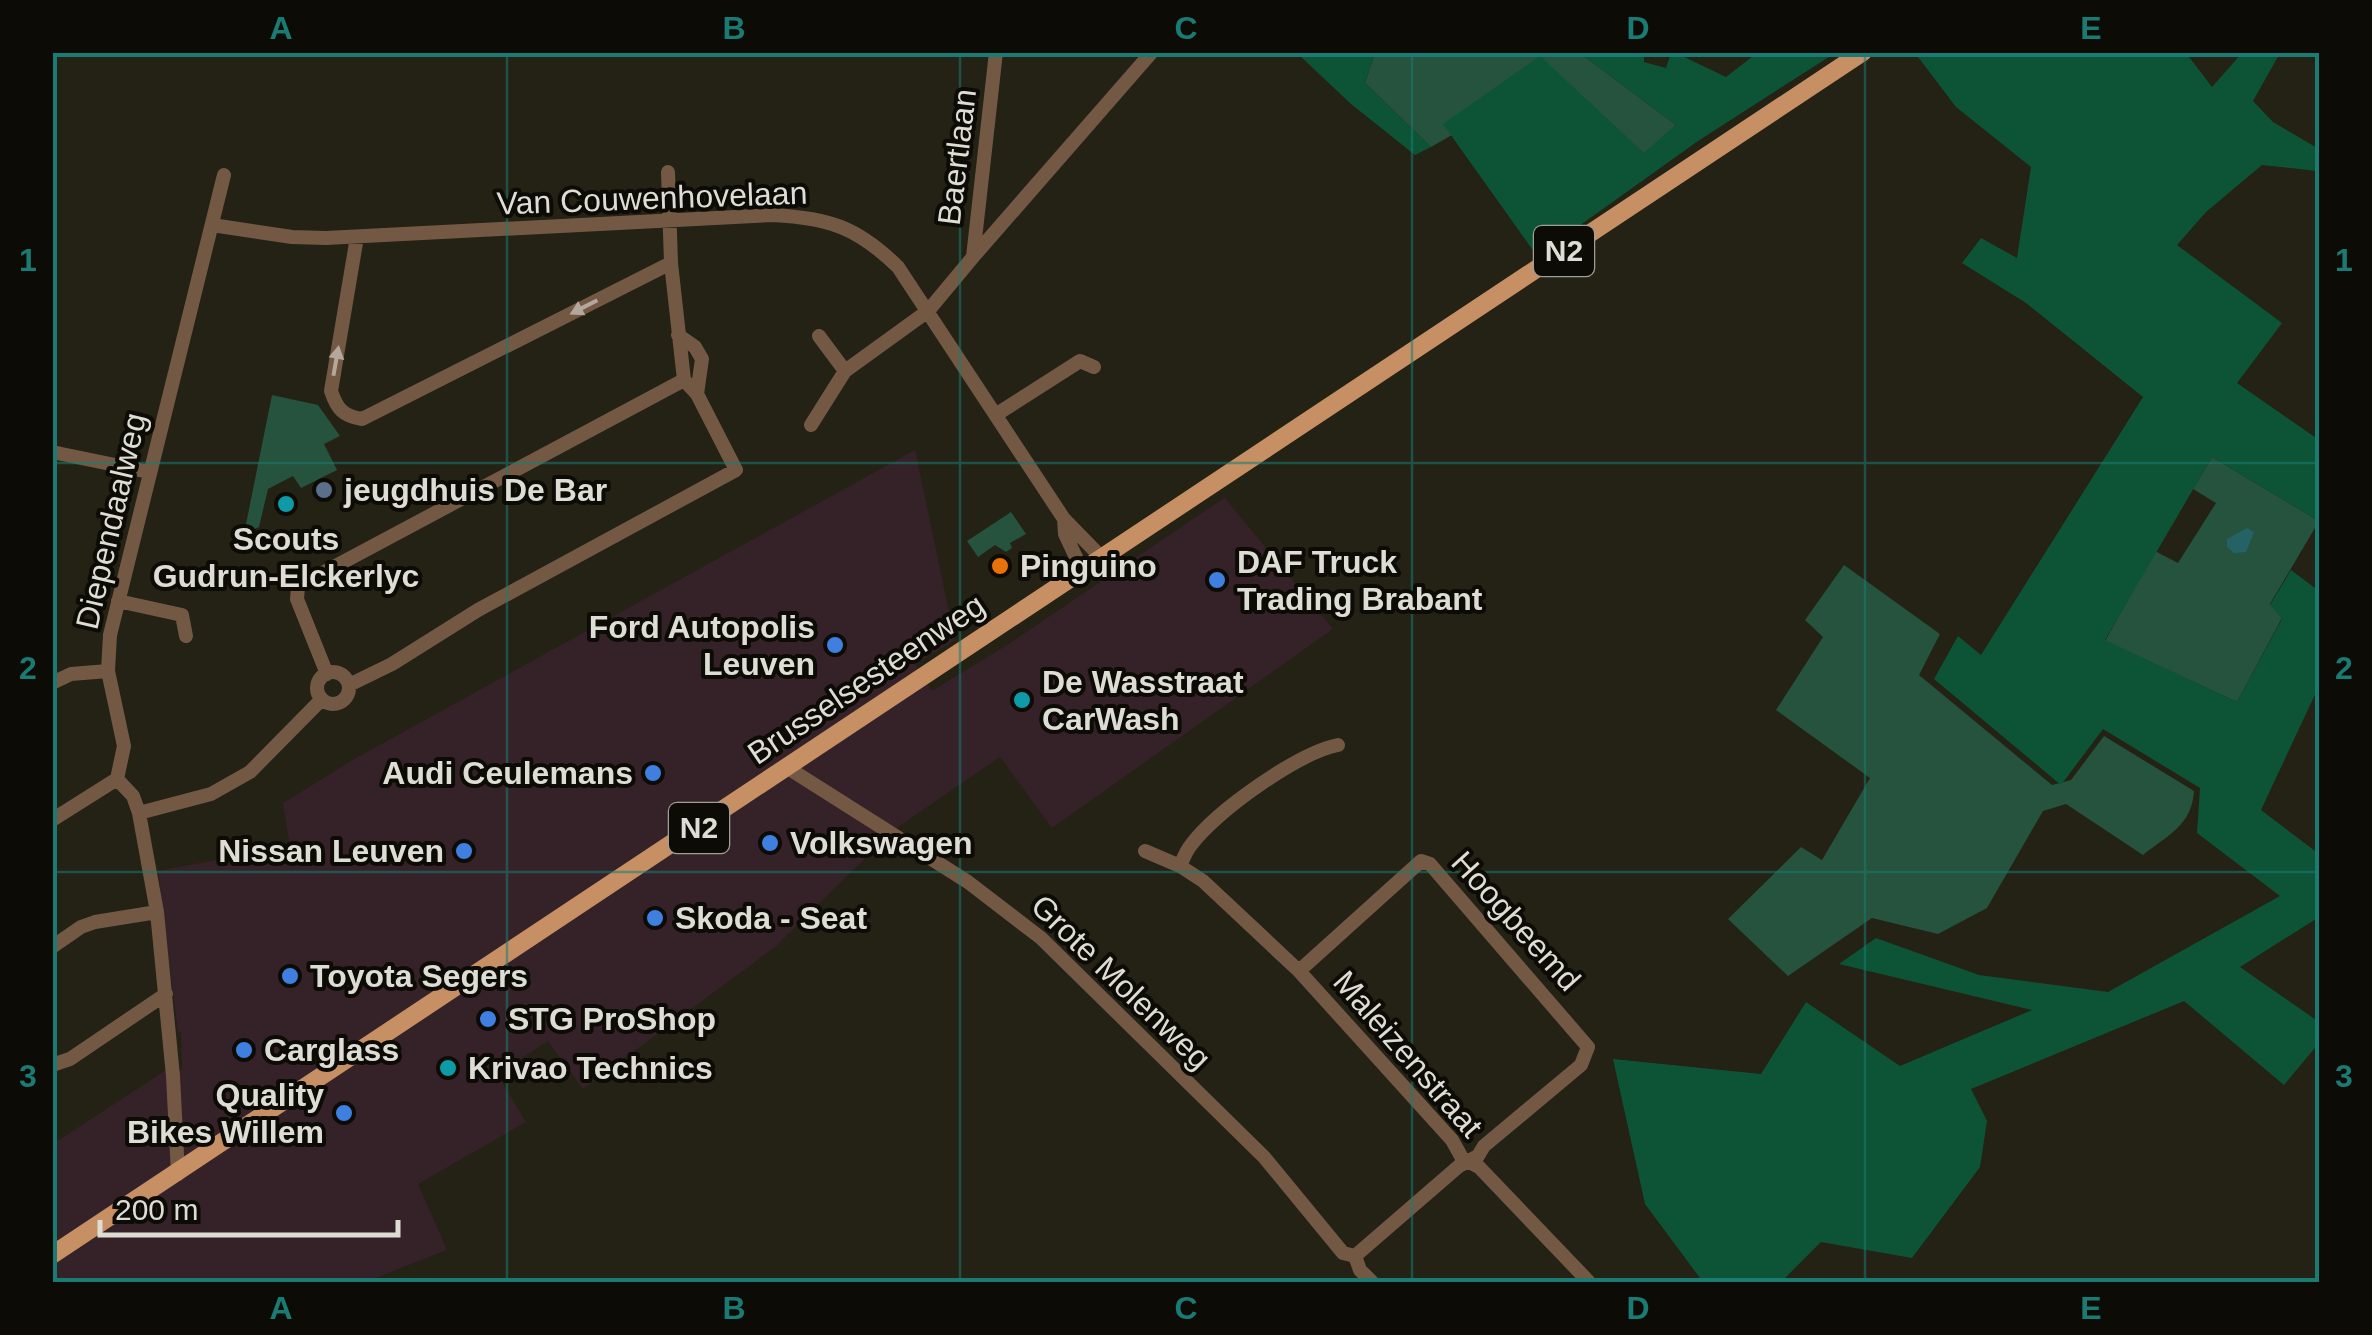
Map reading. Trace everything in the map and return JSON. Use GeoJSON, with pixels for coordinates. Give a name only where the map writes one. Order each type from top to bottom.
{"type":"FeatureCollection","features":[{"type":"Feature","properties":{"kind":"main road","name":"Brusselsesteenweg"},"geometry":{"type":"LineString","coordinates":[[52,1255],[1863,52]]}},
{"type":"Feature","properties":{"kind":"street","name":"Baertlaan"},"geometry":{"type":"LineString","coordinates":[[845,372],[928,310],[973,257],[996,52]]}},
{"type":"Feature","properties":{"kind":"street"},"geometry":{"type":"LineString","coordinates":[[973,257],[1152,52]]}},
{"type":"Feature","properties":{"kind":"street"},"geometry":{"type":"LineString","coordinates":[[349,685],[736,470],[697,394],[684,380],[671,263],[668,172]]}},
{"type":"Feature","properties":{"kind":"street","name":"Diependaalweg"},"geometry":{"type":"LineString","coordinates":[[116,779],[124,746],[108,671],[110,635],[224,175]]}},
{"type":"Feature","properties":{"kind":"street","name":"Van Couwenhovelaan"},"geometry":{"type":"LineString","coordinates":[[212,225],[292,236],[357,237],[773,215],[816,218],[848,228],[874,243],[898,267],[1064,518],[1101,557]]}},
{"type":"Feature","properties":{"kind":"street"},"geometry":{"type":"LineString","coordinates":[[357,237],[331,391],[336,407],[344,414],[362,418],[671,263]]}},
{"type":"Feature","properties":{"kind":"street"},"geometry":{"type":"LineString","coordinates":[[678,335],[702,359],[697,394]]}},
{"type":"Feature","properties":{"kind":"street"},"geometry":{"type":"LineString","coordinates":[[811,425],[845,372],[819,336]]}},
{"type":"Feature","properties":{"kind":"street"},"geometry":{"type":"LineString","coordinates":[[998,414],[1080,361],[1094,366]]}},
{"type":"Feature","properties":{"kind":"street"},"geometry":{"type":"LineString","coordinates":[[326,674],[298,599],[298,587],[684,380]]}},
{"type":"Feature","properties":{"kind":"street"},"geometry":{"type":"LineString","coordinates":[[52,452],[149,472]]}},
{"type":"Feature","properties":{"kind":"street","name":"Van Couwenhovelaan"},"geometry":{"type":"LineString","coordinates":[[1064,518],[1065,534],[1082,570]]}},
{"type":"Feature","properties":{"kind":"street"},"geometry":{"type":"LineString","coordinates":[[118,601],[182,615],[186,636]]}},
{"type":"Feature","properties":{"kind":"street"},"geometry":{"type":"LineString","coordinates":[[52,683],[71,674],[108,671]]}},
{"type":"Feature","properties":{"kind":"street"},"geometry":{"type":"LineString","coordinates":[[326,674],[340,674],[349,685],[348,695],[341,702],[331,704],[322,699],[318,686],[326,674]]}},
{"type":"Feature","properties":{"kind":"street"},"geometry":{"type":"LineString","coordinates":[[140,813],[211,794],[250,772],[322,699]]}},
{"type":"Feature","properties":{"kind":"street"},"geometry":{"type":"LineString","coordinates":[[1180,866],[1191,844],[1245,794],[1321,748],[1338,745]]}},
{"type":"Feature","properties":{"kind":"street","name":"Grote Molenweg"},"geometry":{"type":"LineString","coordinates":[[788,768],[968,882],[1041,938],[1264,1157],[1343,1253],[1355,1256],[1360,1270],[1372,1282]]}},
{"type":"Feature","properties":{"kind":"street"},"geometry":{"type":"LineString","coordinates":[[52,820],[116,779],[133,796],[140,813],[166,994],[178,1174]]}},
{"type":"Feature","properties":{"kind":"street","name":"Maleizenstraat"},"geometry":{"type":"LineString","coordinates":[[1145,850],[1203,882],[1298,972],[1452,1140],[1466,1162],[1479,1167],[1589,1282]]}},
{"type":"Feature","properties":{"kind":"street","name":"Hoogbeemd"},"geometry":{"type":"LineString","coordinates":[[1298,972],[1421,861],[1430,864],[1588,1047],[1586,1058],[1484,1146],[1478,1156],[1466,1162]]}},
{"type":"Feature","properties":{"kind":"street"},"geometry":{"type":"LineString","coordinates":[[52,947],[81,927],[157,912]]}},
{"type":"Feature","properties":{"kind":"street"},"geometry":{"type":"LineString","coordinates":[[55,1064],[70,1059],[166,994]]}},
{"type":"Feature","properties":{"kind":"street"},"geometry":{"type":"LineString","coordinates":[[1355,1256],[1466,1162]]}},
{"type":"Feature","properties":{"kind":"shaded area"},"geometry":{"type":"Polygon","coordinates":[[[915,450],[955,640],[915,664],[932,691],[1224,498],[1217,479],[1224,497],[1333,629],[1052,828],[1000,757],[895,829],[775,947],[583,1089],[548,1041],[497,1074],[526,1122],[418,1184],[447,1250],[365,1282],[53,1282],[53,1144],[166,1070],[182,1070],[181,1032],[158,871],[290,846],[283,803],[356,758],[915,450]]]}},
{"type":"Feature","properties":{"kind":"green space"},"geometry":{"type":"Polygon","coordinates":[[[1297,53],[1375,53],[1365,83],[1431,147],[1415,155],[1351,104],[1297,53]]]}},
{"type":"Feature","properties":{"kind":"green space"},"geometry":{"type":"Polygon","coordinates":[[[1375,53],[1580,53],[1676,125],[1644,154],[1452,135],[1431,147],[1365,83],[1375,53]]]}},
{"type":"Feature","properties":{"kind":"green space"},"geometry":{"type":"Polygon","coordinates":[[[1580,53],[1644,53],[1644,62],[1666,68],[1671,53],[1676,53],[1726,77],[1757,53],[1835,53],[1698,141],[1537,256],[1443,124],[1540,56],[1644,153],[1676,125],[1580,53]]]}},
{"type":"Feature","properties":{"kind":"green space"},"geometry":{"type":"Polygon","coordinates":[[[1915,53],[2186,53],[2212,87],[2242,53],[2280,53],[2253,101],[2273,122],[2319,149],[2317,171],[2262,165],[2206,212],[2177,245],[2282,323],[2237,383],[2319,440],[2319,521],[2212,457],[2105,640],[2237,702],[2282,619],[2270,605],[2291,570],[2319,591],[2319,686],[2261,810],[2319,854],[2319,917],[2240,967],[2319,1022],[2319,1043],[2284,1085],[2184,1001],[1971,1089],[1987,1121],[1980,1167],[1912,1258],[1821,1242],[1781,1282],[1703,1282],[1645,1204],[1613,1059],[1761,1074],[1806,1002],[1900,1066],[2032,1010],[1839,964],[1876,938],[1979,975],[2108,992],[2280,896],[2197,833],[2200,788],[2103,729],[2061,785],[1934,679],[1958,636],[1981,655],[2143,397],[2026,303],[1962,263],[1981,238],[2017,258],[2031,167],[1956,107],[1915,53]]]}},
{"type":"Feature","properties":{"kind":"green space"},"geometry":{"type":"Polygon","coordinates":[[[272,395],[318,405],[340,436],[324,444],[337,470],[301,488],[293,476],[268,489],[259,527],[244,534],[272,395]]]}},
{"type":"Feature","properties":{"kind":"green space"},"geometry":{"type":"Polygon","coordinates":[[[2212,457],[2319,521],[2270,604],[2282,618],[2237,702],[2105,641],[2155,551],[2178,563],[2216,503],[2193,489],[2212,457]]]}},
{"type":"Feature","properties":{"kind":"green space"},"geometry":{"type":"Polygon","coordinates":[[[1011,512],[1026,534],[1010,543],[1012,548],[1006,552],[995,545],[978,557],[967,541],[1011,512]]]}},
{"type":"Feature","properties":{"kind":"green space"},"geometry":{"type":"Polygon","coordinates":[[[1844,565],[1940,634],[1919,675],[2052,785],[2071,780],[2104,736],[2194,791],[2184,821],[2143,855],[2066,804],[2043,811],[1987,908],[1938,934],[1872,918],[1788,976],[1728,919],[1801,847],[1822,860],[1870,778],[1776,710],[1823,637],[1805,620],[1844,565]]]}},
{"type":"Feature","properties":{"kind":"water"},"geometry":{"type":"Polygon","coordinates":[[[2247,528],[2254,532],[2246,552],[2234,553],[2227,547],[2227,539],[2247,528]]]}},
{"type":"Feature","properties":{"kind":"place","name":"jeugdhuis De Bar"},"geometry":{"type":"Point","coordinates":[324,490]}},
{"type":"Feature","properties":{"kind":"place","name":"Scouts Gudrun-Elckerlyc"},"geometry":{"type":"Point","coordinates":[286,504]}},
{"type":"Feature","properties":{"kind":"place","name":"Pinguino"},"geometry":{"type":"Point","coordinates":[1000,566]}},
{"type":"Feature","properties":{"kind":"place","name":"DAF Truck Trading Brabant"},"geometry":{"type":"Point","coordinates":[1217,580]}},
{"type":"Feature","properties":{"kind":"place","name":"Ford Autopolis Leuven"},"geometry":{"type":"Point","coordinates":[835,645]}},
{"type":"Feature","properties":{"kind":"place","name":"De Wasstraat CarWash"},"geometry":{"type":"Point","coordinates":[1022,700]}},
{"type":"Feature","properties":{"kind":"place","name":"Audi Ceulemans"},"geometry":{"type":"Point","coordinates":[653,773]}},
{"type":"Feature","properties":{"kind":"place","name":"Volkswagen"},"geometry":{"type":"Point","coordinates":[770,843]}},
{"type":"Feature","properties":{"kind":"place","name":"Nissan Leuven"},"geometry":{"type":"Point","coordinates":[464,851]}},
{"type":"Feature","properties":{"kind":"place","name":"Skoda - Seat"},"geometry":{"type":"Point","coordinates":[655,918]}},
{"type":"Feature","properties":{"kind":"place","name":"Toyota Segers"},"geometry":{"type":"Point","coordinates":[290,976]}},
{"type":"Feature","properties":{"kind":"place","name":"STG ProShop"},"geometry":{"type":"Point","coordinates":[488,1019]}},
{"type":"Feature","properties":{"kind":"place","name":"Carglass"},"geometry":{"type":"Point","coordinates":[244,1050]}},
{"type":"Feature","properties":{"kind":"place","name":"Krivao Technics"},"geometry":{"type":"Point","coordinates":[448,1068]}},
{"type":"Feature","properties":{"kind":"place","name":"Quality Bikes Willem"},"geometry":{"type":"Point","coordinates":[344,1113]}}]}
